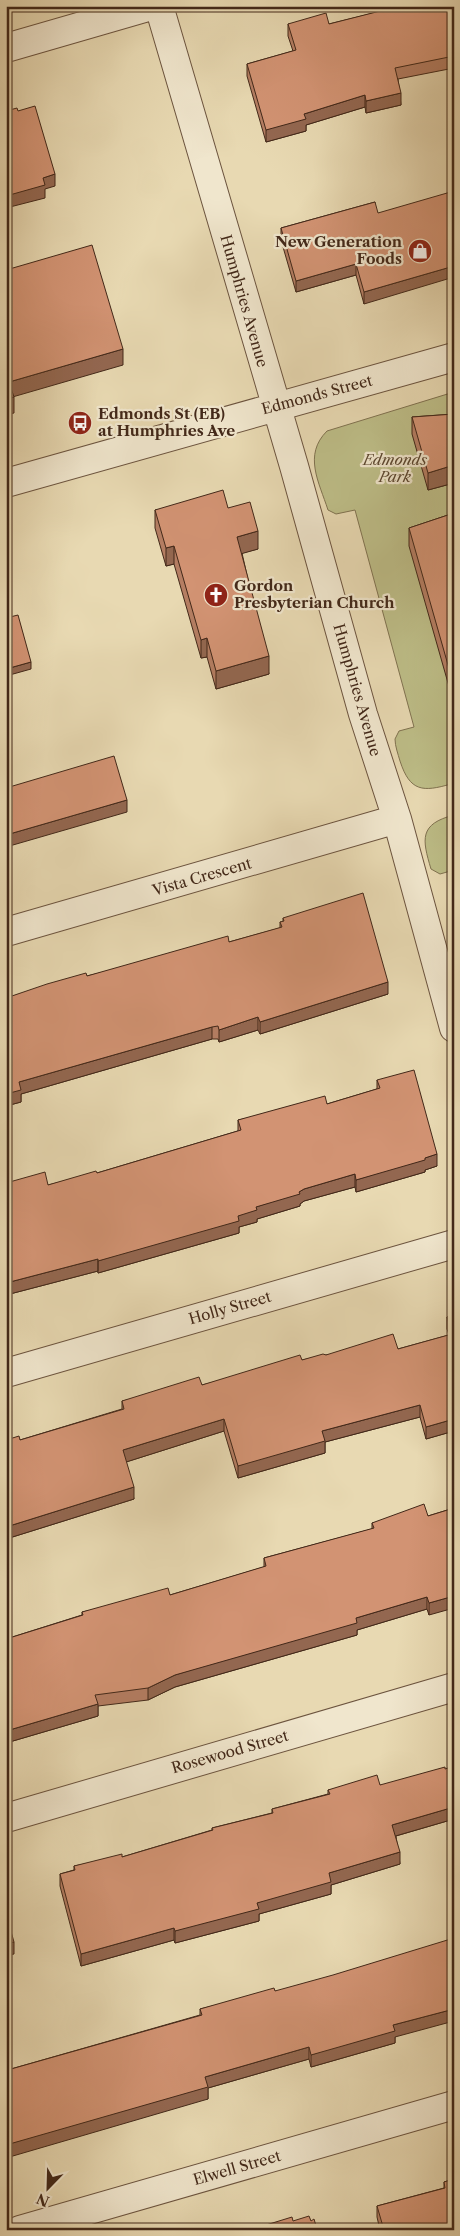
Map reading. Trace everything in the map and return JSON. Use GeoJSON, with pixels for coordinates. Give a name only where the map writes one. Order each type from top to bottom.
{"type":"FeatureCollection","features":[{"type":"Feature","properties":{"kind":"street"},"geometry":{"type":"LineString","coordinates":[[6,48],[151,6]]}},
{"type":"Feature","properties":{"kind":"street","name":"Humphries Avenue"},"geometry":{"type":"LineString","coordinates":[[159,6],[275,407],[294,466],[363,714],[397,819],[454,1028]]}},
{"type":"Feature","properties":{"kind":"street","name":"Edmonds Street"},"geometry":{"type":"LineString","coordinates":[[6,483],[454,357]]}},
{"type":"Feature","properties":{"kind":"street","name":"Vista Crescent"},"geometry":{"type":"LineString","coordinates":[[6,932],[397,819]]}},
{"type":"Feature","properties":{"kind":"street","name":"Holly Street"},"geometry":{"type":"LineString","coordinates":[[6,1372],[454,1244]]}},
{"type":"Feature","properties":{"kind":"street","name":"Rosewood Street"},"geometry":{"type":"LineString","coordinates":[[6,1818],[454,1687]]}},
{"type":"Feature","properties":{"kind":"street","name":"Elwell Street"},"geometry":{"type":"LineString","coordinates":[[20,2230],[454,2105]]}},
{"type":"Feature","properties":{"kind":"green space","name":"Edmonds Park"},"geometry":{"type":"Polygon","coordinates":[[[454,392],[454,794],[451,784],[433,788],[419,787],[408,779],[404,771],[395,739],[399,731],[414,727],[355,510],[336,514],[328,510],[317,479],[314,459],[320,440],[327,431],[454,392]]]}},
{"type":"Feature","properties":{"kind":"green space"},"geometry":{"type":"Polygon","coordinates":[[[454,815],[454,870],[440,874],[431,869],[426,849],[426,834],[434,823],[454,815]]]}},
{"type":"Feature","properties":{"kind":"building"},"geometry":{"type":"Polygon","coordinates":[[[391,6],[454,6],[454,56],[395,68],[401,93],[366,101],[365,95],[304,114],[306,119],[266,130],[247,64],[296,50],[288,24],[326,13],[329,24],[392,8],[391,6]]]}},
{"type":"Feature","properties":{"kind":"building"},"geometry":{"type":"Polygon","coordinates":[[[35,106],[55,174],[43,178],[45,185],[6,196],[6,111],[17,108],[18,111],[35,106]]]}},
{"type":"Feature","properties":{"kind":"building"},"geometry":{"type":"Polygon","coordinates":[[[454,191],[454,266],[364,292],[356,264],[296,281],[281,228],[375,202],[378,213],[454,191]]]}},
{"type":"Feature","properties":{"kind":"building"},"geometry":{"type":"Polygon","coordinates":[[[92,245],[123,349],[9,382],[14,397],[6,399],[6,270],[92,245]]]}},
{"type":"Feature","properties":{"kind":"building"},"geometry":{"type":"Polygon","coordinates":[[[454,414],[454,465],[428,473],[412,417],[454,414]]]}},
{"type":"Feature","properties":{"kind":"building","name":"Gordon Presbyterian Church"},"geometry":{"type":"Polygon","coordinates":[[[223,490],[228,508],[250,502],[258,531],[237,537],[269,656],[216,671],[207,638],[201,640],[174,546],[166,548],[155,510],[223,490]]]}},
{"type":"Feature","properties":{"kind":"building"},"geometry":{"type":"Polygon","coordinates":[[[454,513],[454,671],[450,672],[409,528],[454,513]]]}},
{"type":"Feature","properties":{"kind":"building"},"geometry":{"type":"Polygon","coordinates":[[[18,615],[31,662],[6,669],[6,618],[18,615]]]}},
{"type":"Feature","properties":{"kind":"building"},"geometry":{"type":"Polygon","coordinates":[[[114,756],[127,800],[6,835],[6,788],[114,756]]]}},
{"type":"Feature","properties":{"kind":"building"},"geometry":{"type":"Polygon","coordinates":[[[363,893],[388,982],[260,1022],[258,1017],[219,1030],[218,1026],[212,1027],[19,1082],[21,1090],[6,1094],[6,998],[86,973],[87,976],[228,936],[229,942],[282,927],[280,922],[284,921],[283,918],[363,893]]]}},
{"type":"Feature","properties":{"kind":"building"},"geometry":{"type":"Polygon","coordinates":[[[414,1070],[437,1154],[425,1158],[425,1160],[356,1180],[355,1174],[304,1189],[299,1192],[300,1194],[256,1207],[257,1210],[238,1216],[239,1221],[98,1261],[98,1259],[6,1283],[6,1183],[45,1172],[48,1185],[96,1171],[97,1173],[241,1130],[238,1120],[325,1096],[327,1104],[380,1088],[377,1080],[414,1070]]]}},
{"type":"Feature","properties":{"kind":"building"},"geometry":{"type":"Polygon","coordinates":[[[454,1315],[454,1419],[426,1427],[420,1405],[322,1431],[325,1441],[238,1466],[224,1419],[123,1450],[134,1487],[6,1527],[6,1440],[19,1436],[20,1440],[124,1409],[122,1401],[199,1377],[202,1385],[300,1355],[302,1360],[323,1354],[326,1355],[393,1334],[398,1349],[452,1334],[447,1317],[454,1315]]]}},
{"type":"Feature","properties":{"kind":"building"},"geometry":{"type":"Polygon","coordinates":[[[424,1504],[428,1516],[454,1508],[454,1596],[429,1603],[427,1597],[356,1618],[357,1623],[175,1675],[148,1688],[95,1695],[98,1704],[6,1731],[6,1639],[83,1615],[82,1612],[168,1588],[170,1595],[266,1566],[264,1558],[374,1528],[372,1523],[424,1504]]]}},
{"type":"Feature","properties":{"kind":"building"},"geometry":{"type":"Polygon","coordinates":[[[454,1766],[454,1807],[392,1825],[400,1852],[329,1873],[331,1882],[257,1903],[259,1909],[175,1931],[174,1928],[81,1954],[60,1874],[75,1870],[74,1866],[122,1854],[122,1857],[213,1830],[212,1828],[273,1813],[272,1809],[330,1794],[328,1790],[377,1775],[380,1785],[454,1766]]]}},
{"type":"Feature","properties":{"kind":"building"},"geometry":{"type":"Polygon","coordinates":[[[6,1914],[14,1942],[6,1944],[6,1914]]]}},
{"type":"Feature","properties":{"kind":"building"},"geometry":{"type":"Polygon","coordinates":[[[454,1938],[454,2009],[393,2025],[395,2031],[311,2055],[309,2047],[205,2077],[208,2087],[6,2145],[6,2052],[11,2069],[202,2015],[200,2009],[274,1988],[275,1991],[333,1975],[454,1938]]]}},
{"type":"Feature","properties":{"kind":"building"},"geometry":{"type":"Polygon","coordinates":[[[6,1979],[11,1997],[6,1998],[6,1979]]]}},
{"type":"Feature","properties":{"kind":"building"},"geometry":{"type":"Polygon","coordinates":[[[454,2179],[454,2230],[384,2230],[377,2206],[445,2188],[444,2182],[454,2179]]]}},
{"type":"Feature","properties":{"kind":"building"},"geometry":{"type":"Polygon","coordinates":[[[309,2216],[311,2221],[314,2219],[317,2229],[321,2228],[322,2230],[263,2230],[267,2229],[266,2225],[292,2217],[293,2221],[309,2216]]]}},
{"type":"Feature","properties":{"kind":"place","name":"New Generation Foods"},"geometry":{"type":"Point","coordinates":[420,251]}},
{"type":"Feature","properties":{"kind":"place","name":"Edmonds St (EB) at Humphries Ave"},"geometry":{"type":"Point","coordinates":[80,423]}},
{"type":"Feature","properties":{"kind":"place","name":"Gordon Presbyterian Church"},"geometry":{"type":"Point","coordinates":[216,595]}}]}
